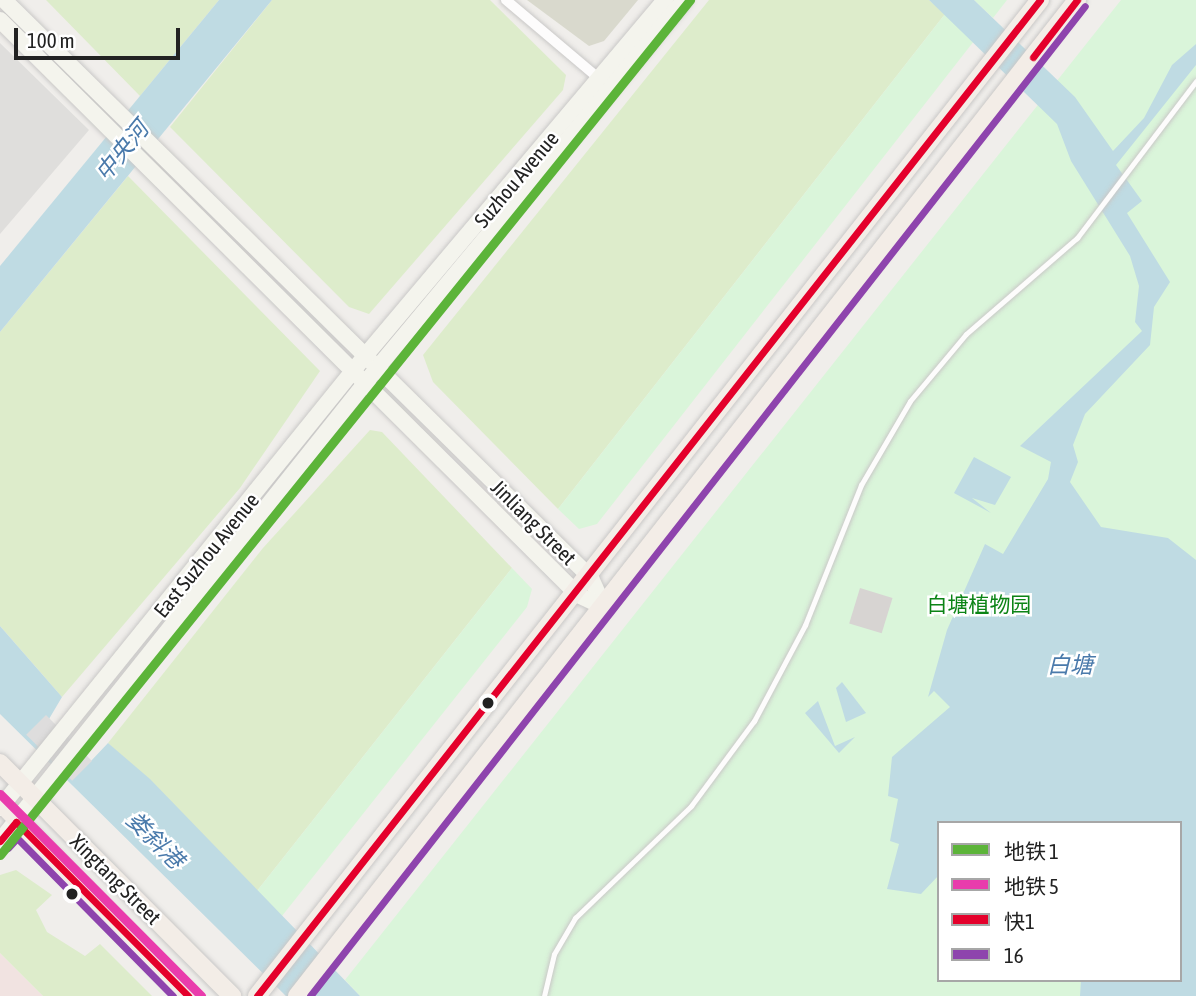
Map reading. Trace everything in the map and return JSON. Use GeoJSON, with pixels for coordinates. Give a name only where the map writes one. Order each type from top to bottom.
{"type":"FeatureCollection","features":[{"type":"Feature","properties":{"kind":"main road","name":"Jinliang Street"},"geometry":{"type":"LineString","coordinates":[[5,0],[114,123]]}},
{"type":"Feature","properties":{"kind":"main road","name":"Suzhou Avenue"},"geometry":{"type":"LineString","coordinates":[[606,84],[665,0]]}},
{"type":"Feature","properties":{"kind":"main road","name":"Suzhou Avenue"},"geometry":{"type":"LineString","coordinates":[[371,362],[606,84],[684,0]]}},
{"type":"Feature","properties":{"kind":"main road"},"geometry":{"type":"LineString","coordinates":[[257,996],[591,579],[1041,0]]}},
{"type":"Feature","properties":{"kind":"main road"},"geometry":{"type":"LineString","coordinates":[[297,996],[1077,0]]}},
{"type":"Feature","properties":{"kind":"main road","name":"Jinliang Street"},"geometry":{"type":"LineString","coordinates":[[0,20],[114,123],[578,595],[604,607]]}},
{"type":"Feature","properties":{"kind":"main road","name":"Jinliang Street"},"geometry":{"type":"LineString","coordinates":[[147,156],[371,362],[591,579],[604,607]]}},
{"type":"Feature","properties":{"kind":"main road","name":"East Suzhou Avenue"},"geometry":{"type":"LineString","coordinates":[[0,841],[61,769],[371,362]]}},
{"type":"Feature","properties":{"kind":"main road","name":"East Suzhou Avenue"},"geometry":{"type":"LineString","coordinates":[[1,805],[360,376]]}},
{"type":"Feature","properties":{"kind":"main road","name":"Xingtang Street"},"geometry":{"type":"LineString","coordinates":[[0,763],[232,996]]}},
{"type":"Feature","properties":{"kind":"main road","name":"Xingtang Street"},"geometry":{"type":"LineString","coordinates":[[1,805],[188,996]]}},
{"type":"Feature","properties":{"kind":"street"},"geometry":{"type":"LineString","coordinates":[[506,0],[606,84]]}},
{"type":"Feature","properties":{"kind":"lane"},"geometry":{"type":"LineString","coordinates":[[544,996],[554,954],[575,918],[691,806],[757,718],[797,642],[861,485],[910,401],[956,345],[1060,256],[1196,81]]}},
{"type":"Feature","properties":{"kind":"shaded area"},"geometry":{"type":"Polygon","coordinates":[[[527,0],[638,0],[604,41],[589,46],[527,0]]]}},
{"type":"Feature","properties":{"kind":"shaded area"},"geometry":{"type":"Polygon","coordinates":[[[0,43],[89,130],[0,234],[0,43]]]}},
{"type":"Feature","properties":{"kind":"shaded area"},"geometry":{"type":"Polygon","coordinates":[[[0,953],[43,996],[0,996],[0,953]]]}},
{"type":"Feature","properties":{"kind":"green space"},"geometry":{"type":"Polygon","coordinates":[[[46,0],[219,0],[140,96],[46,0]]]}},
{"type":"Feature","properties":{"kind":"green space"},"geometry":{"type":"Polygon","coordinates":[[[272,0],[490,0],[566,75],[563,90],[369,314],[349,307],[170,127],[272,0]]]}},
{"type":"Feature","properties":{"kind":"green space"},"geometry":{"type":"Polygon","coordinates":[[[709,0],[929,0],[945,14],[558,509],[433,382],[423,355],[709,0]]]}},
{"type":"Feature","properties":{"kind":"green space"},"geometry":{"type":"Polygon","coordinates":[[[974,0],[1007,0],[993,18],[974,0]]]}},
{"type":"Feature","properties":{"kind":"green space","name":"白塘植物园"},"geometry":{"type":"Polygon","coordinates":[[[1121,0],[1196,0],[1196,996],[360,996],[345,980],[1121,0]]]}},
{"type":"Feature","properties":{"kind":"green space"},"geometry":{"type":"Polygon","coordinates":[[[945,14],[974,41],[597,524],[579,529],[558,509],[945,14]]]}},
{"type":"Feature","properties":{"kind":"green space"},"geometry":{"type":"Polygon","coordinates":[[[128,176],[320,371],[240,488],[62,697],[0,626],[0,332],[128,176]]]}},
{"type":"Feature","properties":{"kind":"green space"},"geometry":{"type":"Polygon","coordinates":[[[370,430],[382,432],[512,568],[257,891],[108,743],[263,548],[370,430]]]}},
{"type":"Feature","properties":{"kind":"green space"},"geometry":{"type":"Polygon","coordinates":[[[512,568],[532,589],[527,607],[282,916],[257,891],[512,568]]]}},
{"type":"Feature","properties":{"kind":"green space"},"geometry":{"type":"Polygon","coordinates":[[[16,870],[52,895],[36,910],[47,932],[85,956],[100,944],[152,996],[43,996],[0,953],[0,875],[16,870]]]}},
{"type":"Feature","properties":{"kind":"water","name":"中央河"},"geometry":{"type":"Polygon","coordinates":[[[219,0],[272,0],[0,332],[0,266],[219,0]]]}},
{"type":"Feature","properties":{"kind":"water","name":"白塘"},"geometry":{"type":"Polygon","coordinates":[[[929,0],[974,0],[1075,97],[1113,151],[1144,118],[1172,65],[1196,44],[1196,65],[1116,165],[1142,201],[1127,213],[1170,282],[1154,307],[1150,345],[1085,414],[1073,445],[1078,462],[1070,482],[1101,527],[1168,538],[1196,560],[1196,996],[1080,996],[1081,982],[1182,982],[1182,821],[937,821],[937,877],[921,894],[887,889],[899,844],[890,841],[898,799],[888,796],[892,757],[950,707],[934,691],[928,697],[947,630],[985,544],[1003,554],[1048,479],[1051,462],[1020,446],[1142,331],[1135,322],[1139,286],[1130,256],[1071,161],[1057,124],[929,0]]]}},
{"type":"Feature","properties":{"kind":"water"},"geometry":{"type":"Polygon","coordinates":[[[974,457],[1011,477],[995,505],[972,498],[991,513],[954,493],[974,457]]]}},
{"type":"Feature","properties":{"kind":"water","name":"娄斜港"},"geometry":{"type":"Polygon","coordinates":[[[0,626],[62,697],[49,719],[91,761],[108,743],[150,779],[360,996],[286,996],[0,714],[0,626]]]}},
{"type":"Feature","properties":{"kind":"water"},"geometry":{"type":"Polygon","coordinates":[[[842,682],[866,713],[846,722],[836,688],[842,682]]]}},
{"type":"Feature","properties":{"kind":"water"},"geometry":{"type":"Polygon","coordinates":[[[818,701],[835,746],[855,737],[839,753],[805,713],[818,701]]]}},
{"type":"Feature","properties":{"kind":"pier"},"geometry":{"type":"Polygon","coordinates":[[[46,715],[92,761],[72,781],[26,735],[46,715]]]}},
{"type":"Feature","properties":{"kind":"building"},"geometry":{"type":"Polygon","coordinates":[[[860,588],[893,598],[882,633],[849,623],[860,588]]]}},
{"type":"Feature","properties":{"kind":"metro line","name":"1"},"geometry":{"type":"LineString","coordinates":[[0,855],[690,0]]}},
{"type":"Feature","properties":{"kind":"metro line","name":"5"},"geometry":{"type":"LineString","coordinates":[[0,794],[201,996]]}},
{"type":"Feature","properties":{"kind":"transit line","name":"快1"},"geometry":{"type":"LineString","coordinates":[[257,996],[1040,0]]}},
{"type":"Feature","properties":{"kind":"transit line","name":"快1"},"geometry":{"type":"LineString","coordinates":[[1033,57],[1077,0]]}},
{"type":"Feature","properties":{"kind":"transit line","name":"16"},"geometry":{"type":"LineString","coordinates":[[310,996],[1085,6]]}},
{"type":"Feature","properties":{"kind":"transit line","name":"快1"},"geometry":{"type":"LineString","coordinates":[[0,841],[16,822],[188,996]]}},
{"type":"Feature","properties":{"kind":"transit line","name":"16"},"geometry":{"type":"LineString","coordinates":[[8,848],[17,838],[173,996]]}}]}
